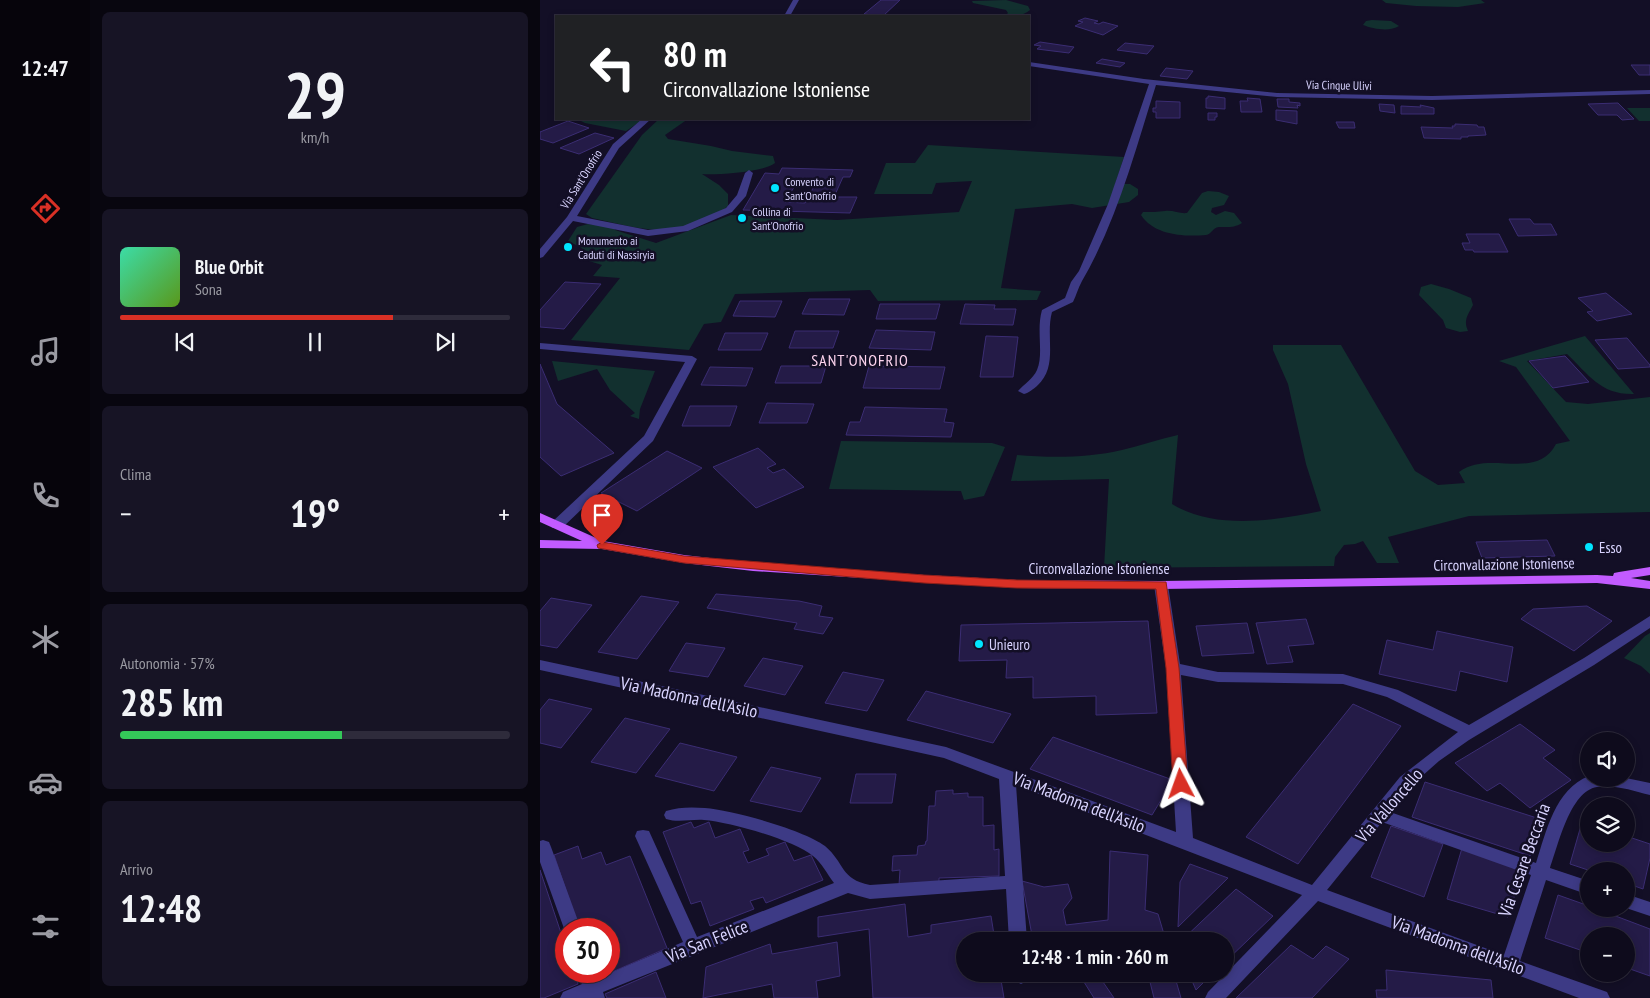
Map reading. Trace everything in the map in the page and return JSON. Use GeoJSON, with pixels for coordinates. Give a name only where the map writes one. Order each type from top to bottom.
{"type":"FeatureCollection","features":[{"type":"Feature","properties":{"kind":"main road","name":"Circonvallazione Istoniense"},"geometry":{"type":"LineString","coordinates":[[540,517],[602,545]]}},
{"type":"Feature","properties":{"kind":"main road","name":"Circonvallazione Istoniense"},"geometry":{"type":"LineString","coordinates":[[540,544],[602,545],[684,559],[924,579],[1017,584],[1161,585],[1597,579],[1650,585]]}},
{"type":"Feature","properties":{"kind":"main road","name":"Circonvallazione Istoniense"},"geometry":{"type":"LineString","coordinates":[[1597,579],[1650,570]]}},
{"type":"Feature","properties":{"kind":"street"},"geometry":{"type":"LineString","coordinates":[[791,14],[796,0]]}},
{"type":"Feature","properties":{"kind":"street","name":"Via Cinque Ulivi"},"geometry":{"type":"LineString","coordinates":[[1030,64],[1153,82],[1277,95],[1432,98],[1650,92]]}},
{"type":"Feature","properties":{"kind":"street"},"geometry":{"type":"LineString","coordinates":[[1024,390],[1033,384],[1045,368],[1046,355],[1042,320],[1046,310],[1069,300],[1076,282],[1084,270],[1113,204],[1153,82]]}},
{"type":"Feature","properties":{"kind":"street","name":"Via Sant'Onofrio"},"geometry":{"type":"LineString","coordinates":[[540,255],[572,218],[616,146],[646,120]]}},
{"type":"Feature","properties":{"kind":"street"},"geometry":{"type":"LineString","coordinates":[[572,218],[648,233],[685,229],[724,213],[734,206],[741,196],[749,173]]}},
{"type":"Feature","properties":{"kind":"street"},"geometry":{"type":"LineString","coordinates":[[540,346],[692,359],[650,438],[558,525]]}},
{"type":"Feature","properties":{"kind":"street"},"geometry":{"type":"LineString","coordinates":[[1161,585],[1173,668],[1185,842]]}},
{"type":"Feature","properties":{"kind":"street","name":"Via Valloncello"},"geometry":{"type":"LineString","coordinates":[[1214,998],[1315,893],[1406,781],[1423,765],[1470,732],[1594,660],[1650,621]]}},
{"type":"Feature","properties":{"kind":"street","name":"Via Madonna dell'Asilo"},"geometry":{"type":"LineString","coordinates":[[540,665],[946,753],[1185,842],[1315,893],[1600,998]]}},
{"type":"Feature","properties":{"kind":"street"},"geometry":{"type":"LineString","coordinates":[[1173,668],[1218,676],[1359,682],[1406,700],[1470,732]]}},
{"type":"Feature","properties":{"kind":"street"},"geometry":{"type":"LineString","coordinates":[[1007,775],[1017,932]]}},
{"type":"Feature","properties":{"kind":"street","name":"Via Cesare Beccaria"},"geometry":{"type":"LineString","coordinates":[[1510,964],[1540,871],[1565,805],[1574,790],[1590,780],[1606,779],[1650,790]]}},
{"type":"Feature","properties":{"kind":"street"},"geometry":{"type":"LineString","coordinates":[[672,815],[705,814],[802,841],[818,850],[846,886],[870,892],[1014,882]]}},
{"type":"Feature","properties":{"kind":"street"},"geometry":{"type":"LineString","coordinates":[[1380,815],[1580,885]]}},
{"type":"Feature","properties":{"kind":"street"},"geometry":{"type":"LineString","coordinates":[[643,836],[693,946]]}},
{"type":"Feature","properties":{"kind":"street"},"geometry":{"type":"LineString","coordinates":[[543,847],[568,918]]}},
{"type":"Feature","properties":{"kind":"street","name":"Via San Felice"},"geometry":{"type":"LineString","coordinates":[[569,998],[592,986],[846,886]]}},
{"type":"Feature","properties":{"kind":"street"},"geometry":{"type":"LineString","coordinates":[[1635,904],[1650,909]]}},
{"type":"Feature","properties":{"kind":"green space"},"geometry":{"type":"Polygon","coordinates":[[[1006,0],[1028,6],[1030,10],[1019,15],[1006,15],[1008,13],[1006,10],[973,3],[972,1],[1006,0]]]}},
{"type":"Feature","properties":{"kind":"green space"},"geometry":{"type":"Polygon","coordinates":[[[1382,0],[1481,0],[1485,3],[1458,7],[1416,6],[1386,3],[1382,0]]]}},
{"type":"Feature","properties":{"kind":"green space"},"geometry":{"type":"Polygon","coordinates":[[[1366,21],[1391,21],[1399,26],[1391,29],[1381,29],[1363,25],[1366,21]]]}},
{"type":"Feature","properties":{"kind":"green space"},"geometry":{"type":"Polygon","coordinates":[[[1627,108],[1650,108],[1650,121],[1639,121],[1627,108]]]}},
{"type":"Feature","properties":{"kind":"green space"},"geometry":{"type":"Polygon","coordinates":[[[579,120],[642,120],[626,131],[585,123],[579,120]]]}},
{"type":"Feature","properties":{"kind":"green space"},"geometry":{"type":"Polygon","coordinates":[[[658,120],[687,120],[665,135],[668,139],[732,151],[773,156],[775,163],[751,171],[702,174],[719,185],[728,194],[728,206],[712,218],[695,226],[681,229],[651,230],[592,218],[586,214],[642,135],[658,120]]]}},
{"type":"Feature","properties":{"kind":"green space"},"geometry":{"type":"Polygon","coordinates":[[[928,145],[1124,157],[1115,184],[1130,184],[1138,189],[1138,195],[1129,202],[1092,208],[1072,204],[1015,209],[1001,288],[1041,291],[1037,300],[878,301],[870,290],[735,294],[721,322],[704,324],[689,350],[571,340],[620,278],[593,276],[602,265],[576,257],[582,248],[568,241],[577,227],[588,224],[614,227],[615,230],[656,243],[731,215],[837,220],[959,212],[972,181],[936,183],[932,194],[874,194],[886,163],[915,163],[928,145]]]}},
{"type":"Feature","properties":{"kind":"green space"},"geometry":{"type":"Polygon","coordinates":[[[1208,191],[1219,192],[1229,196],[1224,205],[1212,208],[1211,212],[1216,215],[1225,211],[1234,213],[1242,223],[1234,226],[1219,227],[1206,235],[1188,236],[1161,231],[1153,227],[1141,215],[1143,212],[1168,211],[1187,213],[1202,193],[1208,191]]]}},
{"type":"Feature","properties":{"kind":"green space"},"geometry":{"type":"Polygon","coordinates":[[[1431,284],[1471,298],[1473,305],[1466,321],[1468,331],[1460,332],[1446,328],[1443,320],[1419,295],[1421,287],[1431,284]]]}},
{"type":"Feature","properties":{"kind":"green space"},"geometry":{"type":"Polygon","coordinates":[[[1585,336],[1634,394],[1613,391],[1604,387],[1589,376],[1567,354],[1527,361],[1566,402],[1588,404],[1650,397],[1650,512],[1469,516],[1388,537],[1399,563],[1377,563],[1363,541],[1344,545],[1335,557],[1334,566],[1104,568],[1109,479],[1011,481],[1017,455],[1056,457],[1096,455],[1178,435],[1172,504],[1206,517],[1245,521],[1284,518],[1321,511],[1306,464],[1288,384],[1273,350],[1273,345],[1341,345],[1415,471],[1438,485],[1465,483],[1459,472],[1471,466],[1484,463],[1524,463],[1537,461],[1547,455],[1556,444],[1570,441],[1516,367],[1499,361],[1585,336]]]}},
{"type":"Feature","properties":{"kind":"green space"},"geometry":{"type":"Polygon","coordinates":[[[552,361],[655,371],[640,409],[639,419],[630,416],[635,413],[610,390],[597,369],[558,381],[552,361]]]}},
{"type":"Feature","properties":{"kind":"green space"},"geometry":{"type":"Polygon","coordinates":[[[841,441],[992,443],[1005,447],[984,496],[964,500],[961,491],[829,489],[841,441]]]}},
{"type":"Feature","properties":{"kind":"green space"},"geometry":{"type":"Polygon","coordinates":[[[1650,633],[1650,674],[1641,666],[1624,658],[1650,633]]]}},
{"type":"Feature","properties":{"kind":"building"},"geometry":{"type":"Polygon","coordinates":[[[881,0],[900,0],[884,15],[864,14],[881,0]]]}},
{"type":"Feature","properties":{"kind":"building"},"geometry":{"type":"Polygon","coordinates":[[[1085,18],[1098,21],[1094,23],[1099,24],[1103,22],[1118,26],[1103,35],[1075,26],[1083,22],[1078,21],[1085,18]]]}},
{"type":"Feature","properties":{"kind":"building"},"geometry":{"type":"Polygon","coordinates":[[[1040,42],[1074,47],[1069,53],[1037,49],[1041,46],[1034,45],[1040,42]]]}},
{"type":"Feature","properties":{"kind":"building"},"geometry":{"type":"Polygon","coordinates":[[[1125,43],[1154,46],[1147,54],[1117,50],[1125,43]]]}},
{"type":"Feature","properties":{"kind":"building"},"geometry":{"type":"Polygon","coordinates":[[[1102,59],[1125,63],[1120,67],[1096,63],[1102,59]]]}},
{"type":"Feature","properties":{"kind":"building"},"geometry":{"type":"Polygon","coordinates":[[[1631,65],[1650,65],[1650,75],[1639,75],[1631,65]]]}},
{"type":"Feature","properties":{"kind":"building"},"geometry":{"type":"Polygon","coordinates":[[[1166,68],[1193,71],[1187,79],[1160,76],[1166,68]]]}},
{"type":"Feature","properties":{"kind":"building"},"geometry":{"type":"Polygon","coordinates":[[[1208,96],[1225,98],[1225,109],[1206,108],[1206,98],[1208,96]]]}},
{"type":"Feature","properties":{"kind":"building"},"geometry":{"type":"Polygon","coordinates":[[[1247,98],[1260,99],[1262,112],[1241,112],[1240,101],[1248,101],[1247,98]]]}},
{"type":"Feature","properties":{"kind":"building"},"geometry":{"type":"Polygon","coordinates":[[[1277,99],[1289,99],[1289,102],[1300,103],[1300,106],[1297,105],[1298,108],[1278,107],[1277,99]]]}},
{"type":"Feature","properties":{"kind":"building"},"geometry":{"type":"Polygon","coordinates":[[[1156,101],[1180,102],[1180,118],[1156,118],[1156,112],[1153,112],[1153,108],[1156,108],[1156,101]]]}},
{"type":"Feature","properties":{"kind":"building"},"geometry":{"type":"Polygon","coordinates":[[[1618,103],[1634,119],[1622,120],[1617,115],[1598,115],[1588,104],[1618,103]]]}},
{"type":"Feature","properties":{"kind":"building"},"geometry":{"type":"Polygon","coordinates":[[[1379,104],[1394,105],[1395,113],[1380,111],[1379,104]]]}},
{"type":"Feature","properties":{"kind":"building"},"geometry":{"type":"Polygon","coordinates":[[[1420,105],[1434,108],[1434,114],[1401,114],[1401,106],[1421,107],[1420,105]]]}},
{"type":"Feature","properties":{"kind":"building"},"geometry":{"type":"Polygon","coordinates":[[[1276,110],[1297,111],[1297,124],[1276,120],[1276,110]]]}},
{"type":"Feature","properties":{"kind":"building"},"geometry":{"type":"Polygon","coordinates":[[[1208,113],[1217,113],[1215,120],[1208,120],[1208,113]]]}},
{"type":"Feature","properties":{"kind":"building"},"geometry":{"type":"Polygon","coordinates":[[[568,121],[589,128],[553,143],[540,139],[540,132],[568,121]]]}},
{"type":"Feature","properties":{"kind":"building"},"geometry":{"type":"Polygon","coordinates":[[[1336,122],[1354,122],[1355,128],[1339,128],[1336,122]]]}},
{"type":"Feature","properties":{"kind":"building"},"geometry":{"type":"Polygon","coordinates":[[[1455,124],[1484,127],[1486,135],[1461,137],[1461,139],[1424,138],[1421,127],[1453,128],[1452,126],[1455,126],[1455,124]]]}},
{"type":"Feature","properties":{"kind":"building"},"geometry":{"type":"Polygon","coordinates":[[[595,133],[614,138],[579,154],[560,148],[595,133]]]}},
{"type":"Feature","properties":{"kind":"building","name":"Convento di Sant'Onofrio"},"geometry":{"type":"Polygon","coordinates":[[[782,168],[853,170],[850,177],[843,177],[834,197],[857,197],[850,213],[743,210],[765,173],[779,174],[782,168]],[[799,179],[785,202],[805,203],[818,179],[799,179]]]}},
{"type":"Feature","properties":{"kind":"building"},"geometry":{"type":"Polygon","coordinates":[[[1509,219],[1530,219],[1534,224],[1551,224],[1557,235],[1518,236],[1509,219]]]}},
{"type":"Feature","properties":{"kind":"building"},"geometry":{"type":"Polygon","coordinates":[[[1466,234],[1499,234],[1508,252],[1474,252],[1473,250],[1465,250],[1462,243],[1470,243],[1466,234]]]}},
{"type":"Feature","properties":{"kind":"building"},"geometry":{"type":"Polygon","coordinates":[[[565,282],[601,284],[564,329],[540,327],[540,310],[565,282]]]}},
{"type":"Feature","properties":{"kind":"building"},"geometry":{"type":"Polygon","coordinates":[[[1606,293],[1632,314],[1597,321],[1587,312],[1593,311],[1578,298],[1606,293]]]}},
{"type":"Feature","properties":{"kind":"building"},"geometry":{"type":"Polygon","coordinates":[[[809,299],[850,299],[844,315],[802,314],[809,299]]]}},
{"type":"Feature","properties":{"kind":"building"},"geometry":{"type":"Polygon","coordinates":[[[740,301],[782,301],[775,317],[733,316],[740,301]]]}},
{"type":"Feature","properties":{"kind":"building"},"geometry":{"type":"Polygon","coordinates":[[[880,304],[940,304],[936,319],[876,319],[880,304]]]}},
{"type":"Feature","properties":{"kind":"building"},"geometry":{"type":"Polygon","coordinates":[[[965,304],[995,305],[994,309],[1016,309],[1013,325],[960,324],[965,304]]]}},
{"type":"Feature","properties":{"kind":"building"},"geometry":{"type":"Polygon","coordinates":[[[876,330],[935,332],[931,350],[869,348],[876,330]]]}},
{"type":"Feature","properties":{"kind":"building"},"geometry":{"type":"Polygon","coordinates":[[[795,331],[839,331],[833,348],[789,348],[795,331]]]}},
{"type":"Feature","properties":{"kind":"building"},"geometry":{"type":"Polygon","coordinates":[[[725,333],[768,333],[761,350],[718,350],[725,333]]]}},
{"type":"Feature","properties":{"kind":"building"},"geometry":{"type":"Polygon","coordinates":[[[986,336],[1018,337],[1013,377],[980,377],[986,336]]]}},
{"type":"Feature","properties":{"kind":"building"},"geometry":{"type":"Polygon","coordinates":[[[1627,338],[1650,367],[1618,369],[1595,340],[1627,338]]]}},
{"type":"Feature","properties":{"kind":"building"},"geometry":{"type":"Polygon","coordinates":[[[1565,356],[1589,382],[1553,388],[1529,361],[1565,356]]]}},
{"type":"Feature","properties":{"kind":"building"},"geometry":{"type":"Polygon","coordinates":[[[540,364],[557,404],[614,453],[561,476],[540,457],[540,364]]]}},
{"type":"Feature","properties":{"kind":"building"},"geometry":{"type":"Polygon","coordinates":[[[781,366],[826,366],[821,383],[775,383],[781,366]]]}},
{"type":"Feature","properties":{"kind":"building"},"geometry":{"type":"Polygon","coordinates":[[[869,366],[945,367],[940,389],[863,388],[869,366]]]}},
{"type":"Feature","properties":{"kind":"building"},"geometry":{"type":"Polygon","coordinates":[[[710,367],[753,368],[746,386],[701,385],[710,367]]]}},
{"type":"Feature","properties":{"kind":"building"},"geometry":{"type":"Polygon","coordinates":[[[767,403],[814,404],[807,423],[759,423],[767,403]]]}},
{"type":"Feature","properties":{"kind":"building"},"geometry":{"type":"Polygon","coordinates":[[[690,406],[737,406],[730,426],[682,426],[690,406]]]}},
{"type":"Feature","properties":{"kind":"building"},"geometry":{"type":"Polygon","coordinates":[[[865,407],[947,409],[944,422],[954,423],[951,437],[846,435],[850,422],[860,422],[865,407]]]}},
{"type":"Feature","properties":{"kind":"building"},"geometry":{"type":"Polygon","coordinates":[[[758,448],[776,464],[767,468],[773,473],[784,469],[804,487],[756,508],[713,467],[758,448]]]}},
{"type":"Feature","properties":{"kind":"building"},"geometry":{"type":"Polygon","coordinates":[[[667,451],[702,468],[637,511],[601,493],[667,451]]]}},
{"type":"Feature","properties":{"kind":"building"},"geometry":{"type":"Polygon","coordinates":[[[1547,540],[1555,556],[1482,558],[1476,542],[1547,540]]]}},
{"type":"Feature","properties":{"kind":"building"},"geometry":{"type":"Polygon","coordinates":[[[716,594],[799,601],[822,606],[819,616],[833,618],[823,634],[794,629],[797,623],[707,608],[716,594]]]}},
{"type":"Feature","properties":{"kind":"building"},"geometry":{"type":"Polygon","coordinates":[[[641,596],[679,602],[637,659],[598,652],[641,596]]]}},
{"type":"Feature","properties":{"kind":"building"},"geometry":{"type":"Polygon","coordinates":[[[551,598],[592,605],[557,648],[540,645],[540,611],[551,598]]]}},
{"type":"Feature","properties":{"kind":"building"},"geometry":{"type":"Polygon","coordinates":[[[1587,606],[1612,621],[1574,651],[1521,619],[1533,609],[1587,606]]]}},
{"type":"Feature","properties":{"kind":"building"},"geometry":{"type":"Polygon","coordinates":[[[1306,619],[1314,644],[1288,646],[1293,662],[1267,664],[1256,623],[1306,619]]]}},
{"type":"Feature","properties":{"kind":"building"},"geometry":{"type":"Polygon","coordinates":[[[1148,621],[1157,713],[1096,715],[1096,696],[1033,698],[1033,677],[1006,678],[1007,660],[959,661],[961,625],[1148,621]]]}},
{"type":"Feature","properties":{"kind":"building"},"geometry":{"type":"Polygon","coordinates":[[[1247,623],[1254,653],[1202,656],[1196,626],[1247,623]]]}},
{"type":"Feature","properties":{"kind":"building"},"geometry":{"type":"Polygon","coordinates":[[[1437,631],[1513,647],[1507,682],[1460,671],[1456,691],[1379,674],[1387,640],[1433,650],[1437,631]]]}},
{"type":"Feature","properties":{"kind":"building"},"geometry":{"type":"Polygon","coordinates":[[[686,643],[725,648],[708,677],[669,671],[686,643]]]}},
{"type":"Feature","properties":{"kind":"building"},"geometry":{"type":"Polygon","coordinates":[[[763,658],[803,666],[785,695],[744,686],[763,658]]]}},
{"type":"Feature","properties":{"kind":"building"},"geometry":{"type":"Polygon","coordinates":[[[843,672],[884,680],[867,711],[825,703],[843,672]]]}},
{"type":"Feature","properties":{"kind":"building"},"geometry":{"type":"Polygon","coordinates":[[[926,691],[1011,714],[993,743],[907,720],[926,691]]]}},
{"type":"Feature","properties":{"kind":"building"},"geometry":{"type":"Polygon","coordinates":[[[549,699],[592,709],[561,748],[540,743],[540,710],[549,699]]]}},
{"type":"Feature","properties":{"kind":"building"},"geometry":{"type":"Polygon","coordinates":[[[1353,704],[1401,726],[1298,864],[1246,837],[1353,704]]]}},
{"type":"Feature","properties":{"kind":"building"},"geometry":{"type":"Polygon","coordinates":[[[625,718],[670,729],[636,773],[591,762],[625,718]]]}},
{"type":"Feature","properties":{"kind":"building"},"geometry":{"type":"Polygon","coordinates":[[[1520,724],[1555,750],[1543,758],[1571,780],[1530,808],[1500,783],[1487,791],[1455,763],[1520,724]]]}},
{"type":"Feature","properties":{"kind":"building"},"geometry":{"type":"Polygon","coordinates":[[[1053,737],[1173,780],[1152,815],[1030,769],[1053,737]]]}},
{"type":"Feature","properties":{"kind":"building"},"geometry":{"type":"Polygon","coordinates":[[[680,743],[737,757],[714,791],[655,776],[680,743]]]}},
{"type":"Feature","properties":{"kind":"building"},"geometry":{"type":"Polygon","coordinates":[[[771,767],[821,778],[801,812],[750,801],[771,767]]]}},
{"type":"Feature","properties":{"kind":"building"},"geometry":{"type":"Polygon","coordinates":[[[856,774],[896,774],[892,803],[850,803],[856,774]]]}},
{"type":"Feature","properties":{"kind":"building"},"geometry":{"type":"Polygon","coordinates":[[[1425,782],[1540,819],[1530,856],[1412,817],[1425,782]]]}},
{"type":"Feature","properties":{"kind":"building"},"geometry":{"type":"Polygon","coordinates":[[[953,790],[953,794],[968,793],[968,797],[983,797],[983,826],[994,825],[994,850],[999,849],[999,876],[939,878],[939,883],[899,885],[900,870],[892,871],[893,856],[917,855],[918,846],[925,845],[927,841],[929,806],[935,806],[936,791],[953,790]]]}},
{"type":"Feature","properties":{"kind":"building"},"geometry":{"type":"Polygon","coordinates":[[[691,822],[694,828],[709,822],[715,838],[740,829],[749,850],[743,852],[748,863],[769,855],[766,849],[785,842],[794,861],[811,855],[823,880],[766,903],[763,897],[750,901],[754,909],[710,926],[701,901],[691,904],[663,832],[691,822]]]}},
{"type":"Feature","properties":{"kind":"building"},"geometry":{"type":"Polygon","coordinates":[[[1391,826],[1443,844],[1424,897],[1371,877],[1391,826]]]}},
{"type":"Feature","properties":{"kind":"building"},"geometry":{"type":"Polygon","coordinates":[[[1580,829],[1580,852],[1635,852],[1635,839],[1650,844],[1650,858],[1643,889],[1635,886],[1635,862],[1580,862],[1580,867],[1570,864],[1580,829]]]}},
{"type":"Feature","properties":{"kind":"building"},"geometry":{"type":"Polygon","coordinates":[[[578,846],[582,859],[601,852],[606,865],[630,856],[667,948],[620,969],[620,918],[575,918],[554,855],[578,846]]]}},
{"type":"Feature","properties":{"kind":"building"},"geometry":{"type":"Polygon","coordinates":[[[1462,848],[1522,871],[1508,917],[1447,899],[1462,848]]]}},
{"type":"Feature","properties":{"kind":"building"},"geometry":{"type":"Polygon","coordinates":[[[1110,851],[1148,855],[1145,910],[1158,914],[1163,932],[1031,932],[1022,881],[1044,887],[1068,884],[1072,898],[1063,910],[1066,925],[1108,920],[1110,851]]]}},
{"type":"Feature","properties":{"kind":"building"},"geometry":{"type":"Polygon","coordinates":[[[1190,864],[1228,878],[1178,927],[1180,882],[1190,864]]]}},
{"type":"Feature","properties":{"kind":"building"},"geometry":{"type":"Polygon","coordinates":[[[540,870],[556,918],[555,983],[578,984],[540,998],[540,870]]]}},
{"type":"Feature","properties":{"kind":"building"},"geometry":{"type":"Polygon","coordinates":[[[1236,889],[1273,916],[1234,953],[1234,932],[1191,932],[1236,889]]]}},
{"type":"Feature","properties":{"kind":"building"},"geometry":{"type":"Polygon","coordinates":[[[1558,895],[1580,903],[1580,917],[1618,917],[1650,929],[1650,976],[1635,971],[1635,927],[1580,927],[1580,950],[1545,938],[1558,895]]]}},
{"type":"Feature","properties":{"kind":"building"},"geometry":{"type":"Polygon","coordinates":[[[905,904],[908,937],[931,933],[931,925],[991,916],[994,932],[956,932],[956,982],[1001,982],[1004,998],[873,998],[869,929],[818,937],[818,917],[905,904]]]}},
{"type":"Feature","properties":{"kind":"building"},"geometry":{"type":"Polygon","coordinates":[[[837,942],[840,976],[816,981],[818,998],[774,998],[772,984],[703,998],[706,967],[770,944],[772,954],[837,942]]]}},
{"type":"Feature","properties":{"kind":"building"},"geometry":{"type":"Polygon","coordinates":[[[1291,945],[1313,959],[1326,946],[1349,959],[1312,998],[1236,998],[1291,945]]]}},
{"type":"Feature","properties":{"kind":"building"},"geometry":{"type":"Polygon","coordinates":[[[1386,970],[1491,980],[1493,998],[1377,998],[1376,990],[1387,990],[1386,970]]]}},
{"type":"Feature","properties":{"kind":"building"},"geometry":{"type":"Polygon","coordinates":[[[656,972],[666,998],[607,998],[605,994],[656,972]]]}},
{"type":"Feature","properties":{"kind":"building"},"geometry":{"type":"Polygon","coordinates":[[[1084,982],[1103,982],[1114,998],[1094,998],[1084,982]]]}},
{"type":"Feature","properties":{"kind":"building"},"geometry":{"type":"Polygon","coordinates":[[[1150,982],[1176,982],[1181,998],[1154,998],[1150,982]]]}},
{"type":"Feature","properties":{"kind":"building"},"geometry":{"type":"Polygon","coordinates":[[[1192,982],[1204,982],[1196,990],[1192,982]]]}},
{"type":"Feature","properties":{"kind":"place","name":"Convento di Sant'Onofrio"},"geometry":{"type":"Point","coordinates":[775,188]}},
{"type":"Feature","properties":{"kind":"place","name":"Collina di Sant'Onofrio"},"geometry":{"type":"Point","coordinates":[742,218]}},
{"type":"Feature","properties":{"kind":"place","name":"Monumento ai Caduti di Nassiryia"},"geometry":{"type":"Point","coordinates":[568,247]}},
{"type":"Feature","properties":{"kind":"place","name":"Esso"},"geometry":{"type":"Point","coordinates":[1589,547]}},
{"type":"Feature","properties":{"kind":"place","name":"Unieuro"},"geometry":{"type":"Point","coordinates":[979,644]}},
{"type":"Feature","properties":{"kind":"district","name":"SANT'ONOFRIO"},"geometry":{"type":"Point","coordinates":[860,360]}},
{"type":"Feature","properties":{"kind":"route"},"geometry":{"type":"LineString","coordinates":[[602,545],[684,559],[924,579],[1017,584],[1161,585],[1173,668],[1181,784]]}}]}
